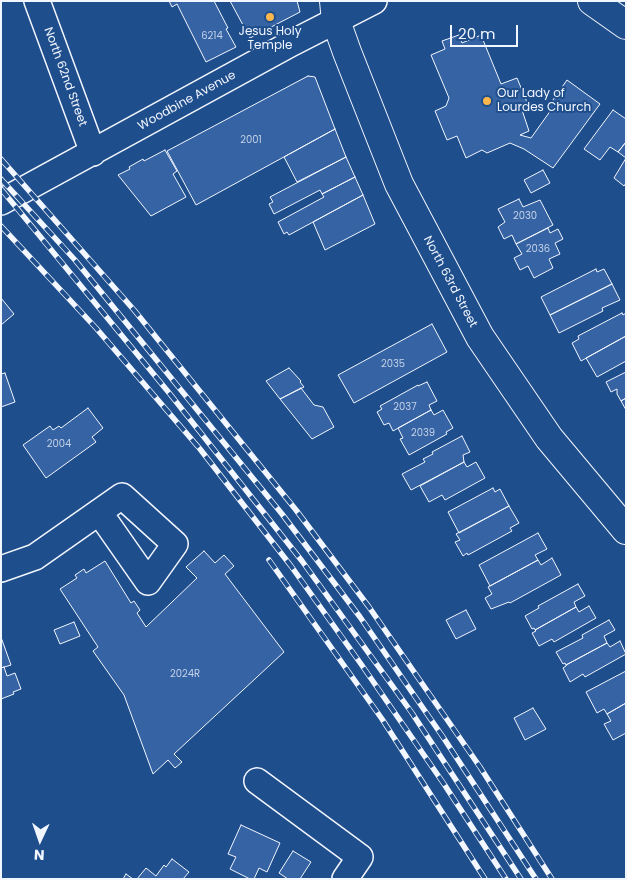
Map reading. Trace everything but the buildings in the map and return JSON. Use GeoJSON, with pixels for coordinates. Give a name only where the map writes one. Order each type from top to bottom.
{"type":"FeatureCollection","features":[{"type":"Feature","properties":{"kind":"main road"},"geometry":{"type":"LineString","coordinates":[[592,1],[626,25]]}},
{"type":"Feature","properties":{"kind":"main road","name":"North 63rd Street"},"geometry":{"type":"LineString","coordinates":[[335,11],[398,184],[480,337],[549,438],[626,530]]}},
{"type":"Feature","properties":{"kind":"street","name":"North 62nd Street"},"geometry":{"type":"LineString","coordinates":[[37,1],[93,153]]}},
{"type":"Feature","properties":{"kind":"street","name":"Woodbine Avenue"},"geometry":{"type":"LineString","coordinates":[[1,202],[292,43],[335,11],[374,1]]}},
{"type":"Feature","properties":{"kind":"street"},"geometry":{"type":"LineString","coordinates":[[1,569],[34,557],[99,512]]}},
{"type":"Feature","properties":{"kind":"street"},"geometry":{"type":"LineString","coordinates":[[257,781],[360,857],[345,879]]}},
{"type":"Feature","properties":{"kind":"railway"},"geometry":{"type":"LineString","coordinates":[[1,159],[134,310],[296,510],[369,607],[480,767],[552,879]]}},
{"type":"Feature","properties":{"kind":"railway"},"geometry":{"type":"LineString","coordinates":[[1,179],[75,260],[282,514],[360,617],[443,737],[536,879]]}},
{"type":"Feature","properties":{"kind":"railway"},"geometry":{"type":"LineString","coordinates":[[1,189],[170,394],[302,561],[412,713],[521,879]]}},
{"type":"Feature","properties":{"kind":"railway"},"geometry":{"type":"LineString","coordinates":[[1,226],[96,328],[200,449],[291,566],[444,784],[506,879]]}},
{"type":"Feature","properties":{"kind":"railway"},"geometry":{"type":"LineString","coordinates":[[269,560],[382,719],[485,879]]}},
{"type":"Feature","properties":{"kind":"place","name":"Jesus Holy Temple"},"geometry":{"type":"Point","coordinates":[270,17]}},
{"type":"Feature","properties":{"kind":"place","name":"Our Lady of Lourdes Church"},"geometry":{"type":"Point","coordinates":[487,101]}}]}
